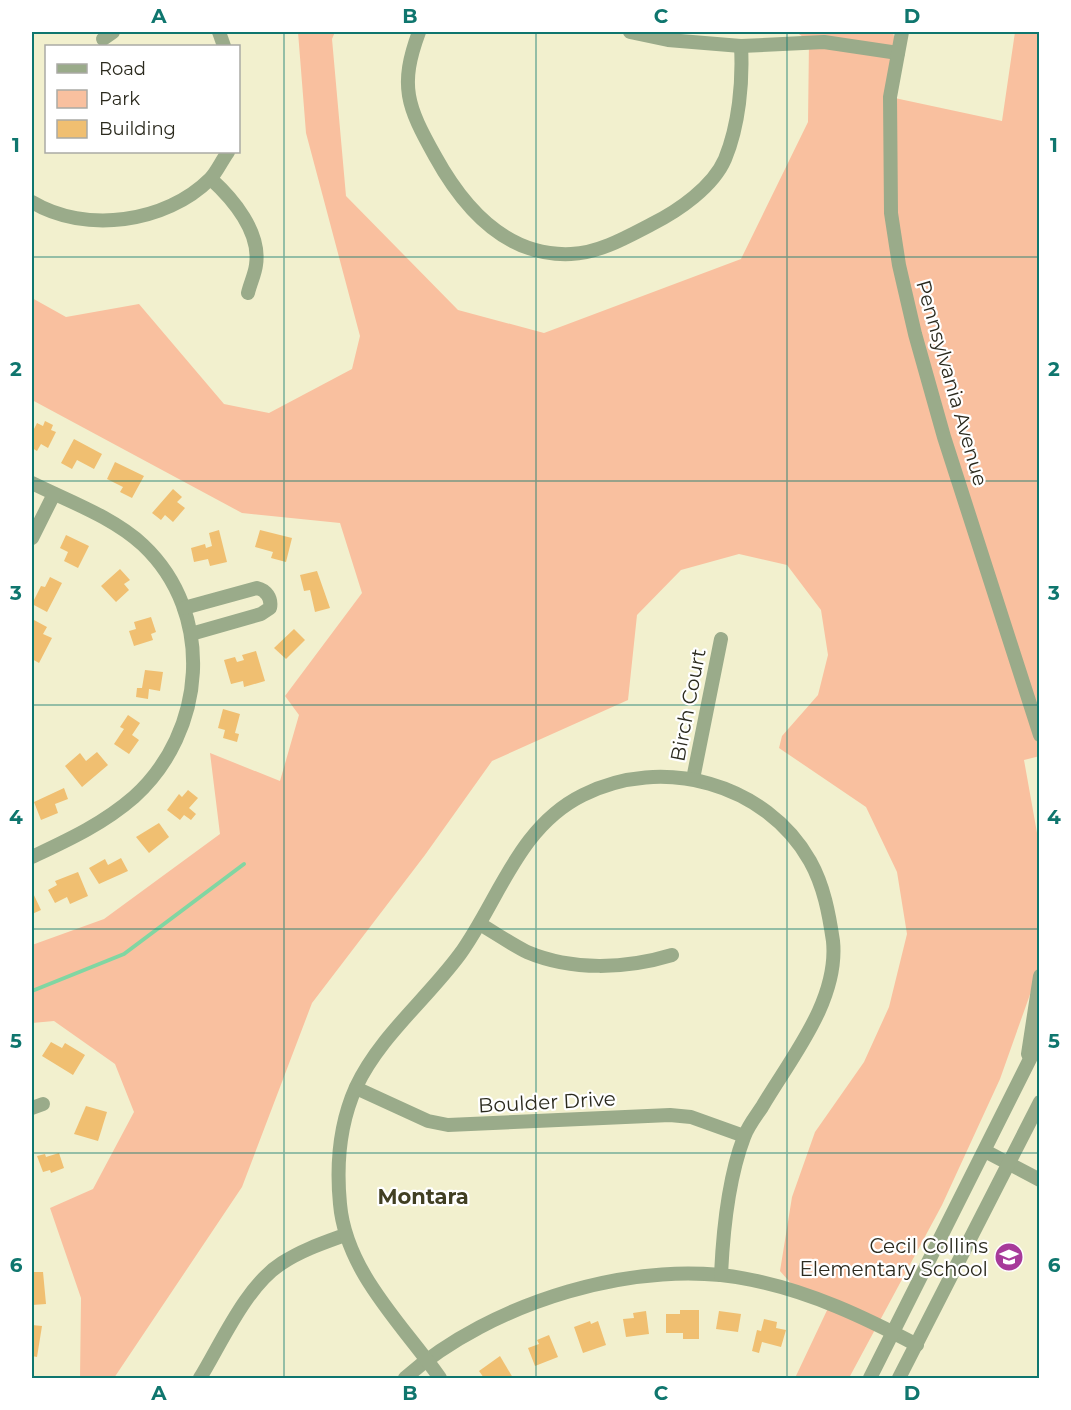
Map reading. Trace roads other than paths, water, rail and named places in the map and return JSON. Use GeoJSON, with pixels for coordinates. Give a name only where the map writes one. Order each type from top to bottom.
{"type":"FeatureCollection","features":[{"type":"Feature","properties":{"kind":"street"},"geometry":{"type":"LineString","coordinates":[[419,32],[408,62],[407,90],[414,116],[451,184],[479,218],[506,240],[536,250],[571,254],[614,244],[674,213],[700,192],[725,160],[742,75],[741,46]]}},
{"type":"Feature","properties":{"kind":"street"},"geometry":{"type":"LineString","coordinates":[[630,32],[668,40],[741,46],[824,42],[898,53]]}},
{"type":"Feature","properties":{"kind":"street","name":"Pennsylvania Avenue"},"geometry":{"type":"LineString","coordinates":[[902,32],[890,98],[891,213],[899,265],[915,334],[944,437],[1040,735]]}},
{"type":"Feature","properties":{"kind":"street"},"geometry":{"type":"LineString","coordinates":[[32,202],[62,214],[115,220],[156,212],[178,201],[211,178],[227,153]]}},
{"type":"Feature","properties":{"kind":"street"},"geometry":{"type":"LineString","coordinates":[[211,178],[237,207],[254,245],[257,265],[248,293]]}},
{"type":"Feature","properties":{"kind":"street"},"geometry":{"type":"LineString","coordinates":[[32,483],[122,529],[144,546],[173,584],[184,608],[191,634],[194,678],[177,739],[160,767],[135,796],[102,822],[32,856]]}},
{"type":"Feature","properties":{"kind":"street"},"geometry":{"type":"LineString","coordinates":[[32,538],[54,494]]}},
{"type":"Feature","properties":{"kind":"street"},"geometry":{"type":"LineString","coordinates":[[184,608],[256,588],[265,591],[270,599],[270,608],[261,614],[191,634]]}},
{"type":"Feature","properties":{"kind":"street","name":"Birch Court"},"geometry":{"type":"LineString","coordinates":[[693,779],[721,639]]}},
{"type":"Feature","properties":{"kind":"street"},"geometry":{"type":"LineString","coordinates":[[440,1378],[358,1265],[345,1235],[340,1207],[338,1149],[356,1088],[383,1044],[458,956],[480,924],[519,852],[539,829],[581,795],[637,779],[665,776],[693,779],[719,786],[746,798],[775,818],[792,835],[809,859],[820,882],[833,945],[832,969],[820,1008],[744,1136],[726,1213],[722,1275]]}},
{"type":"Feature","properties":{"kind":"street"},"geometry":{"type":"LineString","coordinates":[[480,924],[527,951],[557,962],[587,966],[631,964],[672,956]]}},
{"type":"Feature","properties":{"kind":"street"},"geometry":{"type":"LineString","coordinates":[[1026,1066],[1040,976]]}},
{"type":"Feature","properties":{"kind":"street"},"geometry":{"type":"LineString","coordinates":[[870,1378],[1040,1039]]}},
{"type":"Feature","properties":{"kind":"street","name":"Boulder Drive"},"geometry":{"type":"LineString","coordinates":[[356,1088],[428,1120],[448,1125],[670,1115],[691,1117],[744,1136]]}},
{"type":"Feature","properties":{"kind":"street"},"geometry":{"type":"LineString","coordinates":[[899,1378],[1040,1102]]}},
{"type":"Feature","properties":{"kind":"street"},"geometry":{"type":"LineString","coordinates":[[985,1151],[1040,1180]]}},
{"type":"Feature","properties":{"kind":"street"},"geometry":{"type":"LineString","coordinates":[[200,1378],[252,1291],[266,1276],[280,1263],[307,1249],[345,1235]]}},
{"type":"Feature","properties":{"kind":"street"},"geometry":{"type":"LineString","coordinates":[[405,1378],[427,1359],[470,1333],[514,1311],[597,1284],[641,1276],[722,1275],[752,1280],[814,1297],[916,1345]]}},
{"type":"Feature","properties":{"kind":"waterway"},"geometry":{"type":"LineString","coordinates":[[32,991],[124,954],[244,864]]}},
{"type":"Feature","properties":{"kind":"place","name":"Cecil Collins Elementary School"},"geometry":{"type":"Point","coordinates":[1009,1257]}},
{"type":"Feature","properties":{"kind":"district","name":"Montara"},"geometry":{"type":"Point","coordinates":[423,1196]}}]}
